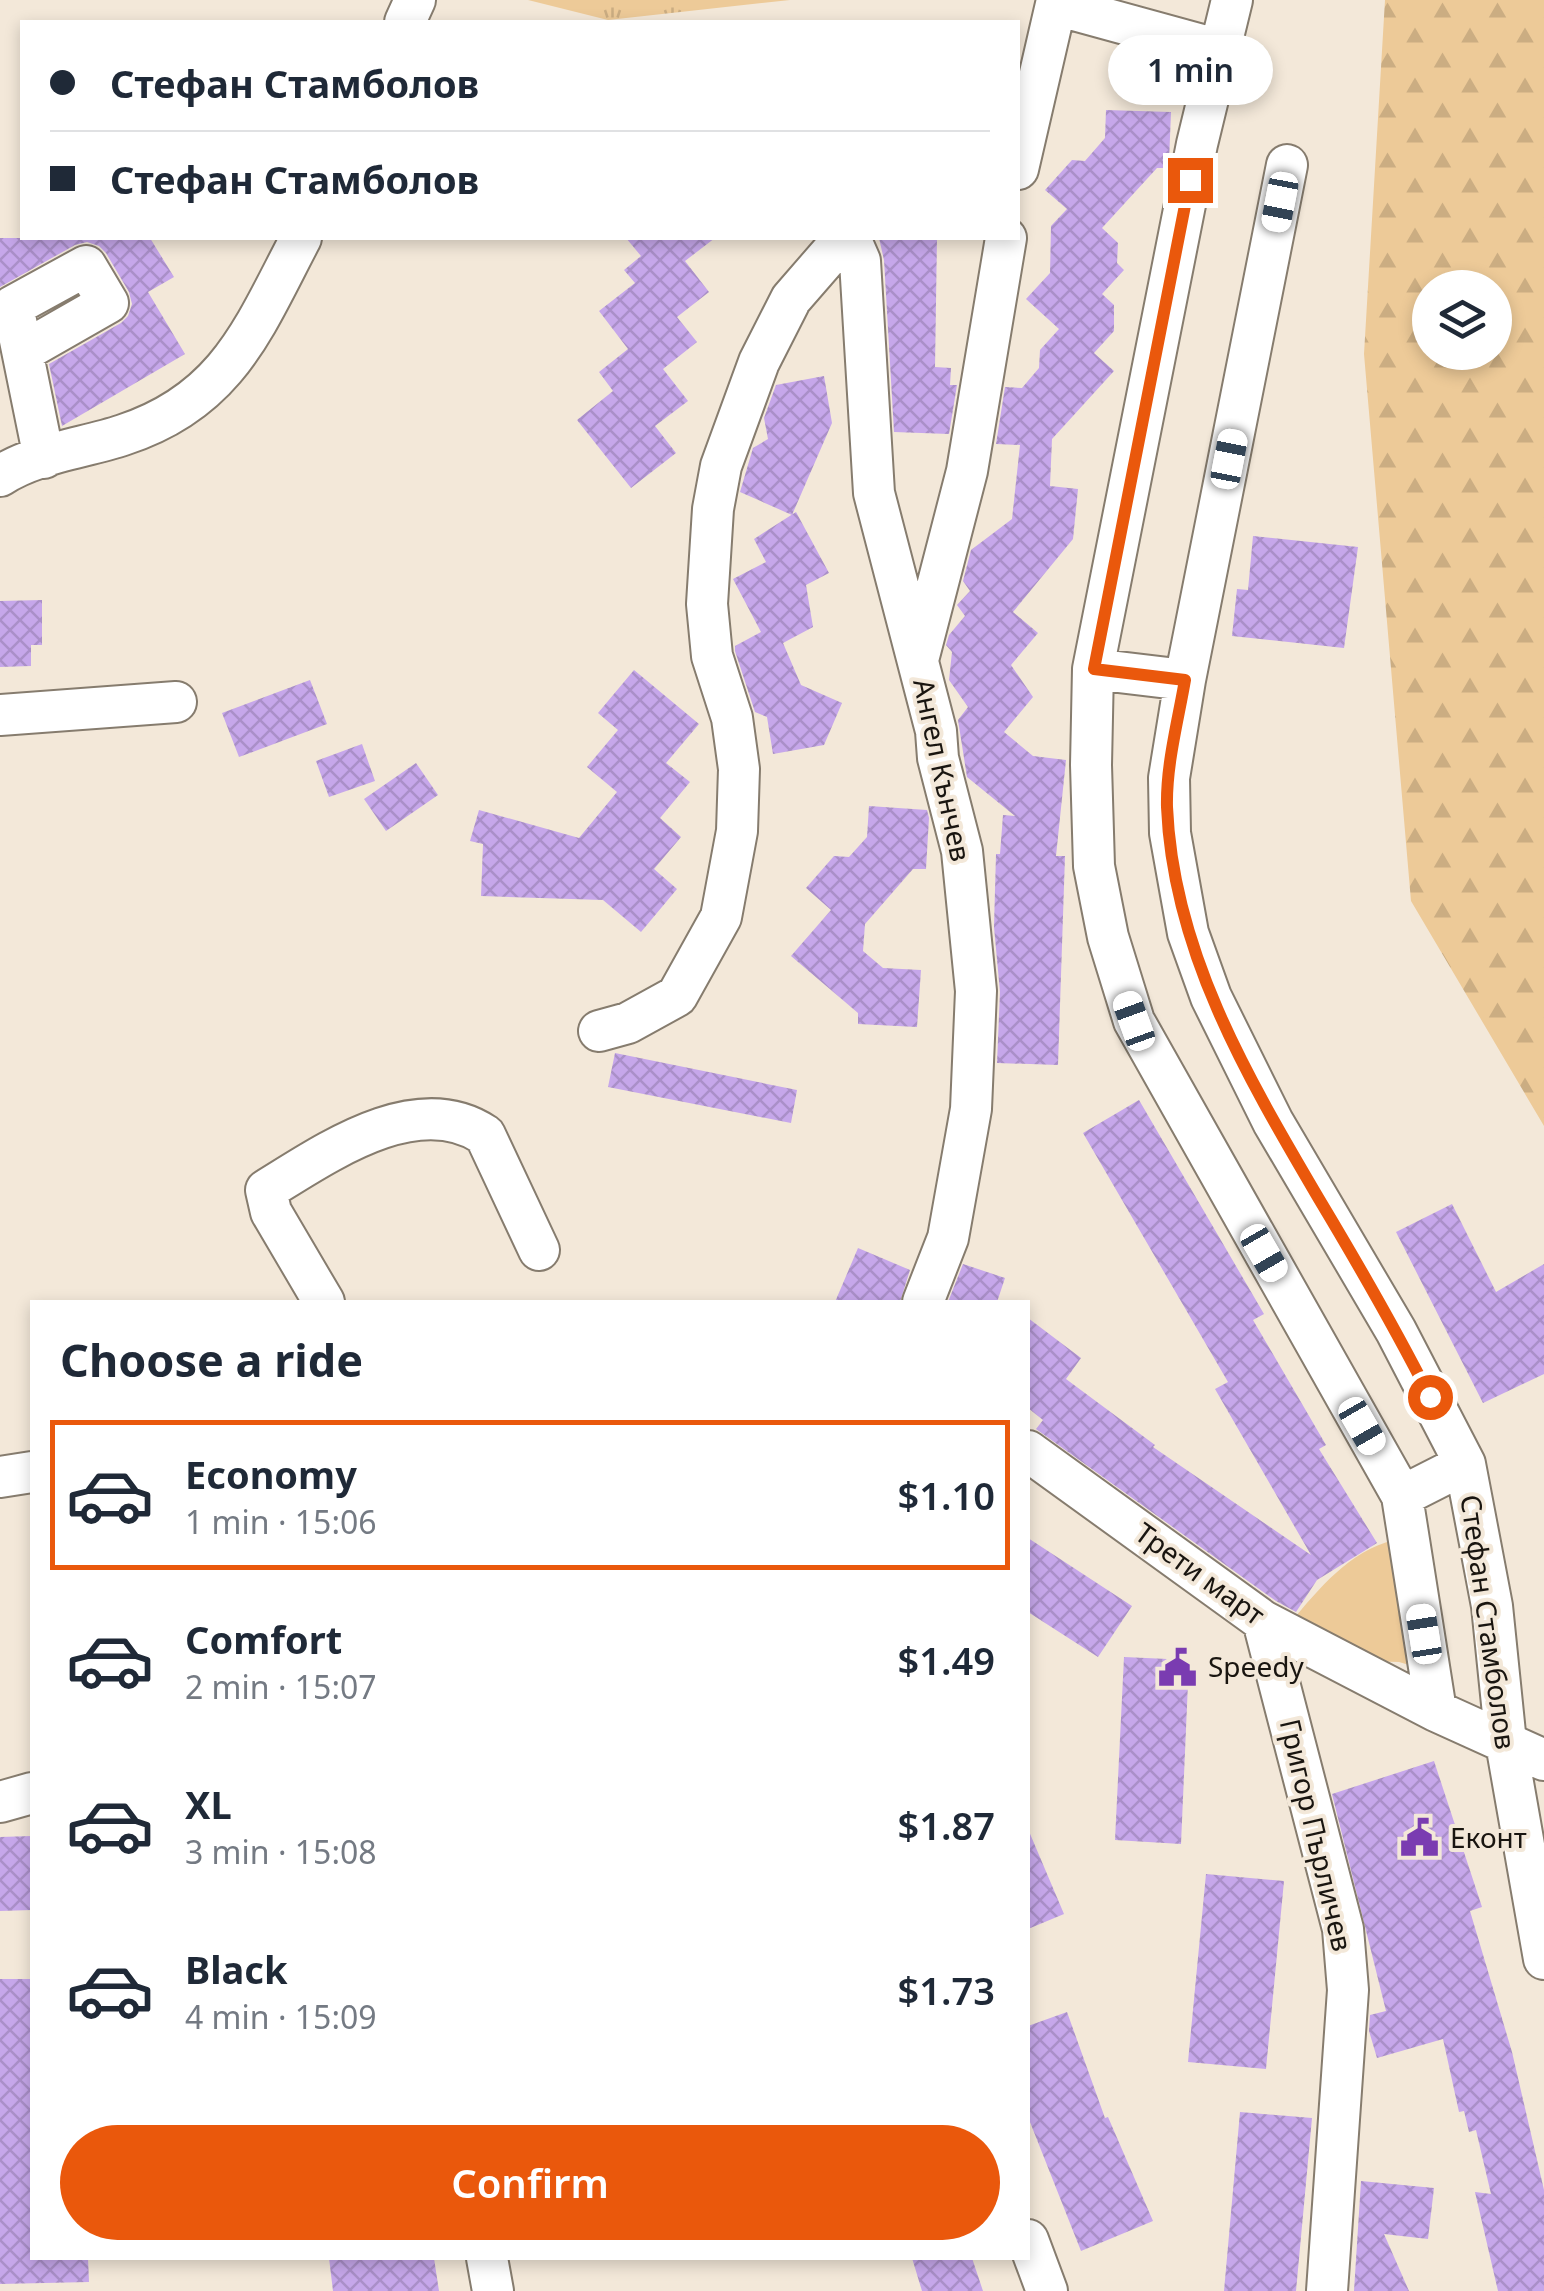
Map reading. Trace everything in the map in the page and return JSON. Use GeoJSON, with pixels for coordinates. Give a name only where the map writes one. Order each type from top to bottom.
{"type":"FeatureCollection","features":[{"type":"Feature","properties":{"kind":"street"},"geometry":{"type":"LineString","coordinates":[[1232,0],[1197,144],[1094,669],[1094,866],[1108,937],[1134,1021],[1402,1496],[1436,1711]]}},
{"type":"Feature","properties":{"kind":"street"},"geometry":{"type":"LineString","coordinates":[[1020,153],[1056,3],[1220,50]]}},
{"type":"Feature","properties":{"kind":"street","name":"Стефан Стамболов"},"geometry":{"type":"LineString","coordinates":[[1287,165],[1185,680],[1167,806],[1182,909],[1203,980],[1273,1122],[1396,1331],[1464,1464],[1492,1606],[1506,1743],[1544,1959]]}},
{"type":"Feature","properties":{"kind":"street"},"geometry":{"type":"LineString","coordinates":[[0,476],[44,458],[128,434],[166,416],[210,387],[232,362],[300,240]]}},
{"type":"Feature","properties":{"kind":"street"},"geometry":{"type":"LineString","coordinates":[[599,1031],[628,1023],[677,996],[720,917],[737,832],[740,768],[732,718],[712,656],[707,604],[713,509],[721,466],[759,362],[791,298],[845,240]]}},
{"type":"Feature","properties":{"kind":"street","name":"Ангел Кънчев"},"geometry":{"type":"LineString","coordinates":[[848,240],[860,261],[874,493],[962,851],[976,991],[971,1109],[948,1238],[924,1300]]}},
{"type":"Feature","properties":{"kind":"street"},"geometry":{"type":"LineString","coordinates":[[918,660],[967,471],[1006,240]]}},
{"type":"Feature","properties":{"kind":"street"},"geometry":{"type":"LineString","coordinates":[[24,351],[44,458]]}},
{"type":"Feature","properties":{"kind":"street"},"geometry":{"type":"LineString","coordinates":[[1094,669],[1185,680]]}},
{"type":"Feature","properties":{"kind":"street"},"geometry":{"type":"LineString","coordinates":[[0,715],[176,702]]}},
{"type":"Feature","properties":{"kind":"street"},"geometry":{"type":"LineString","coordinates":[[323,1300],[271,1212],[266,1190],[354,1137],[392,1125],[432,1120],[471,1125],[485,1135],[539,1250]]}},
{"type":"Feature","properties":{"kind":"street","name":"Трети март"},"geometry":{"type":"LineString","coordinates":[[1030,1453],[1264,1620],[1436,1711],[1544,1760]]}},
{"type":"Feature","properties":{"kind":"street"},"geometry":{"type":"LineString","coordinates":[[1402,1496],[1464,1464]]}},
{"type":"Feature","properties":{"kind":"street"},"geometry":{"type":"LineString","coordinates":[[0,1477],[30,1472]]}},
{"type":"Feature","properties":{"kind":"street","name":"Григор Пърличев"},"geometry":{"type":"LineString","coordinates":[[1264,1620],[1344,1929],[1348,1990],[1327,2291]]}},
{"type":"Feature","properties":{"kind":"street"},"geometry":{"type":"LineString","coordinates":[[0,1802],[30,1794]]}},
{"type":"Feature","properties":{"kind":"street"},"geometry":{"type":"LineString","coordinates":[[1030,2245],[1047,2291]]}},
{"type":"Feature","properties":{"kind":"street"},"geometry":{"type":"LineString","coordinates":[[486,2260],[493,2291]]}},
{"type":"Feature","properties":{"kind":"green space"},"geometry":{"type":"Polygon","coordinates":[[[528,0],[790,0],[608,20],[528,0]]]}},
{"type":"Feature","properties":{"kind":"green space"},"geometry":{"type":"Polygon","coordinates":[[[1385,0],[1544,0],[1544,1126],[1411,901],[1364,354],[1385,0]]]}},
{"type":"Feature","properties":{"kind":"green space"},"geometry":{"type":"Polygon","coordinates":[[[1394,1540],[1416,1667],[1399,1662],[1363,1661],[1290,1623],[1349,1562],[1394,1540]]]}},
{"type":"Feature","properties":{"kind":"building"},"geometry":{"type":"Polygon","coordinates":[[[1106,110],[1171,112],[1169,162],[1168,168],[1157,168],[1102,228],[1118,243],[1117,263],[1124,270],[1102,294],[1114,305],[1114,331],[1094,353],[1114,371],[1052,439],[1050,486],[1078,489],[1073,539],[1013,612],[1038,633],[1011,665],[1033,697],[1004,732],[1033,756],[1066,760],[1056,856],[1065,856],[1058,1065],[997,1063],[1000,992],[994,927],[996,854],[1000,854],[1003,815],[1015,816],[967,777],[958,720],[968,707],[949,680],[952,652],[946,645],[965,616],[957,605],[970,591],[963,581],[971,550],[1012,519],[1020,445],[996,444],[1005,387],[1022,388],[1039,368],[1040,350],[1059,329],[1026,299],[1050,273],[1051,226],[1067,209],[1045,190],[1072,160],[1085,161],[1105,138],[1106,110]]]}},
{"type":"Feature","properties":{"kind":"building"},"geometry":{"type":"Polygon","coordinates":[[[0,238],[151,240],[174,277],[148,292],[185,354],[62,426],[49,364],[121,323],[132,304],[129,292],[106,253],[87,242],[0,287],[0,238]]]}},
{"type":"Feature","properties":{"kind":"building"},"geometry":{"type":"Polygon","coordinates":[[[628,240],[712,240],[685,261],[709,292],[677,317],[697,342],[663,369],[688,401],[655,426],[676,453],[631,488],[577,420],[613,391],[599,372],[628,349],[599,311],[635,283],[624,270],[641,256],[628,240]]]}},
{"type":"Feature","properties":{"kind":"building"},"geometry":{"type":"Polygon","coordinates":[[[879,240],[937,240],[935,367],[951,368],[950,385],[957,385],[949,434],[894,432],[884,260],[879,240]]]}},
{"type":"Feature","properties":{"kind":"building"},"geometry":{"type":"Polygon","coordinates":[[[824,376],[832,423],[792,515],[740,492],[753,448],[768,439],[764,418],[776,385],[824,376]]]}},
{"type":"Feature","properties":{"kind":"building"},"geometry":{"type":"Polygon","coordinates":[[[796,512],[829,573],[806,585],[813,627],[783,643],[801,685],[842,703],[824,745],[773,754],[767,717],[755,712],[735,651],[735,646],[761,632],[733,579],[766,562],[754,539],[796,512]]]}},
{"type":"Feature","properties":{"kind":"building"},"geometry":{"type":"Polygon","coordinates":[[[1253,536],[1358,547],[1344,648],[1232,636],[1237,589],[1248,590],[1253,536]]]}},
{"type":"Feature","properties":{"kind":"building"},"geometry":{"type":"Polygon","coordinates":[[[42,600],[42,645],[31,645],[31,666],[0,667],[0,601],[42,600]]]}},
{"type":"Feature","properties":{"kind":"building"},"geometry":{"type":"Polygon","coordinates":[[[634,670],[699,724],[666,763],[690,782],[660,818],[681,837],[654,869],[677,889],[641,932],[603,900],[481,896],[483,844],[470,841],[479,810],[579,838],[617,792],[587,767],[618,730],[598,713],[634,670]]]}},
{"type":"Feature","properties":{"kind":"building"},"geometry":{"type":"Polygon","coordinates":[[[310,680],[327,724],[239,757],[222,713],[310,680]]]}},
{"type":"Feature","properties":{"kind":"building"},"geometry":{"type":"Polygon","coordinates":[[[362,744],[375,781],[329,797],[316,761],[362,744]]]}},
{"type":"Feature","properties":{"kind":"building"},"geometry":{"type":"Polygon","coordinates":[[[416,763],[438,795],[386,831],[364,799],[416,763]]]}},
{"type":"Feature","properties":{"kind":"building"},"geometry":{"type":"Polygon","coordinates":[[[869,806],[927,810],[929,818],[926,869],[913,869],[865,924],[863,951],[883,968],[921,970],[917,1027],[858,1024],[858,1013],[791,956],[831,910],[806,888],[834,856],[849,857],[867,837],[869,806]]]}},
{"type":"Feature","properties":{"kind":"building"},"geometry":{"type":"Polygon","coordinates":[[[615,1053],[797,1090],[791,1123],[608,1087],[615,1053]]]}},
{"type":"Feature","properties":{"kind":"building"},"geometry":{"type":"Polygon","coordinates":[[[1139,1100],[1264,1314],[1253,1320],[1326,1445],[1319,1449],[1377,1543],[1317,1580],[1296,1612],[1036,1429],[1043,1420],[1030,1410],[1030,1320],[1081,1358],[1066,1379],[1153,1447],[1311,1555],[1215,1389],[1228,1382],[1083,1133],[1139,1100]]]}},
{"type":"Feature","properties":{"kind":"building"},"geometry":{"type":"Polygon","coordinates":[[[1452,1204],[1496,1292],[1544,1264],[1544,1374],[1483,1403],[1396,1232],[1452,1204]]]}},
{"type":"Feature","properties":{"kind":"building"},"geometry":{"type":"Polygon","coordinates":[[[858,1248],[910,1270],[901,1300],[836,1300],[858,1248]]]}},
{"type":"Feature","properties":{"kind":"building"},"geometry":{"type":"Polygon","coordinates":[[[963,1264],[1005,1278],[998,1300],[949,1300],[963,1264]]]}},
{"type":"Feature","properties":{"kind":"building"},"geometry":{"type":"Polygon","coordinates":[[[1030,1539],[1132,1606],[1098,1657],[1030,1613],[1030,1539]]]}},
{"type":"Feature","properties":{"kind":"building"},"geometry":{"type":"Polygon","coordinates":[[[1124,1657],[1189,1660],[1181,1844],[1115,1840],[1124,1657]]]}},
{"type":"Feature","properties":{"kind":"building"},"geometry":{"type":"Polygon","coordinates":[[[1434,1761],[1482,1907],[1470,1911],[1512,2052],[1544,2190],[1544,2291],[1498,2291],[1475,2192],[1491,2194],[1476,2130],[1469,2132],[1464,2111],[1459,2112],[1443,2039],[1377,2058],[1369,2031],[1370,2015],[1386,2011],[1332,1794],[1434,1761]]]}},
{"type":"Feature","properties":{"kind":"building"},"geometry":{"type":"Polygon","coordinates":[[[1030,1834],[1064,1914],[1030,1928],[1030,1834]]]}},
{"type":"Feature","properties":{"kind":"building"},"geometry":{"type":"Polygon","coordinates":[[[30,1836],[30,1910],[0,1911],[0,1837],[30,1836]]]}},
{"type":"Feature","properties":{"kind":"building"},"geometry":{"type":"Polygon","coordinates":[[[1206,1874],[1284,1881],[1266,2069],[1188,2062],[1206,1874]]]}},
{"type":"Feature","properties":{"kind":"building"},"geometry":{"type":"Polygon","coordinates":[[[0,1979],[30,1979],[30,2260],[88,2260],[89,2282],[0,2284],[0,1979]]]}},
{"type":"Feature","properties":{"kind":"building"},"geometry":{"type":"Polygon","coordinates":[[[1067,2012],[1105,2118],[1108,2117],[1153,2221],[1081,2251],[1030,2122],[1030,2025],[1067,2012]]]}},
{"type":"Feature","properties":{"kind":"building"},"geometry":{"type":"Polygon","coordinates":[[[1240,2112],[1312,2118],[1296,2291],[1224,2291],[1240,2112]]]}},
{"type":"Feature","properties":{"kind":"building"},"geometry":{"type":"Polygon","coordinates":[[[1361,2181],[1434,2188],[1428,2239],[1384,2234],[1409,2291],[1354,2291],[1361,2181]]]}},
{"type":"Feature","properties":{"kind":"building"},"geometry":{"type":"Polygon","coordinates":[[[329,2260],[434,2260],[439,2291],[333,2291],[329,2260]]]}},
{"type":"Feature","properties":{"kind":"building"},"geometry":{"type":"Polygon","coordinates":[[[913,2260],[973,2260],[983,2291],[922,2291],[913,2260]]]}},
{"type":"Feature","properties":{"kind":"place","name":"Speedy"},"geometry":{"type":"Point","coordinates":[1178,1667]}},
{"type":"Feature","properties":{"kind":"place","name":"Еконт"},"geometry":{"type":"Point","coordinates":[1420,1838]}},
{"type":"Feature","properties":{"kind":"route"},"geometry":{"type":"LineString","coordinates":[[1190,180],[1094,669],[1185,680],[1167,806],[1182,909],[1203,980],[1273,1122],[1396,1331],[1430,1397]]}}]}
